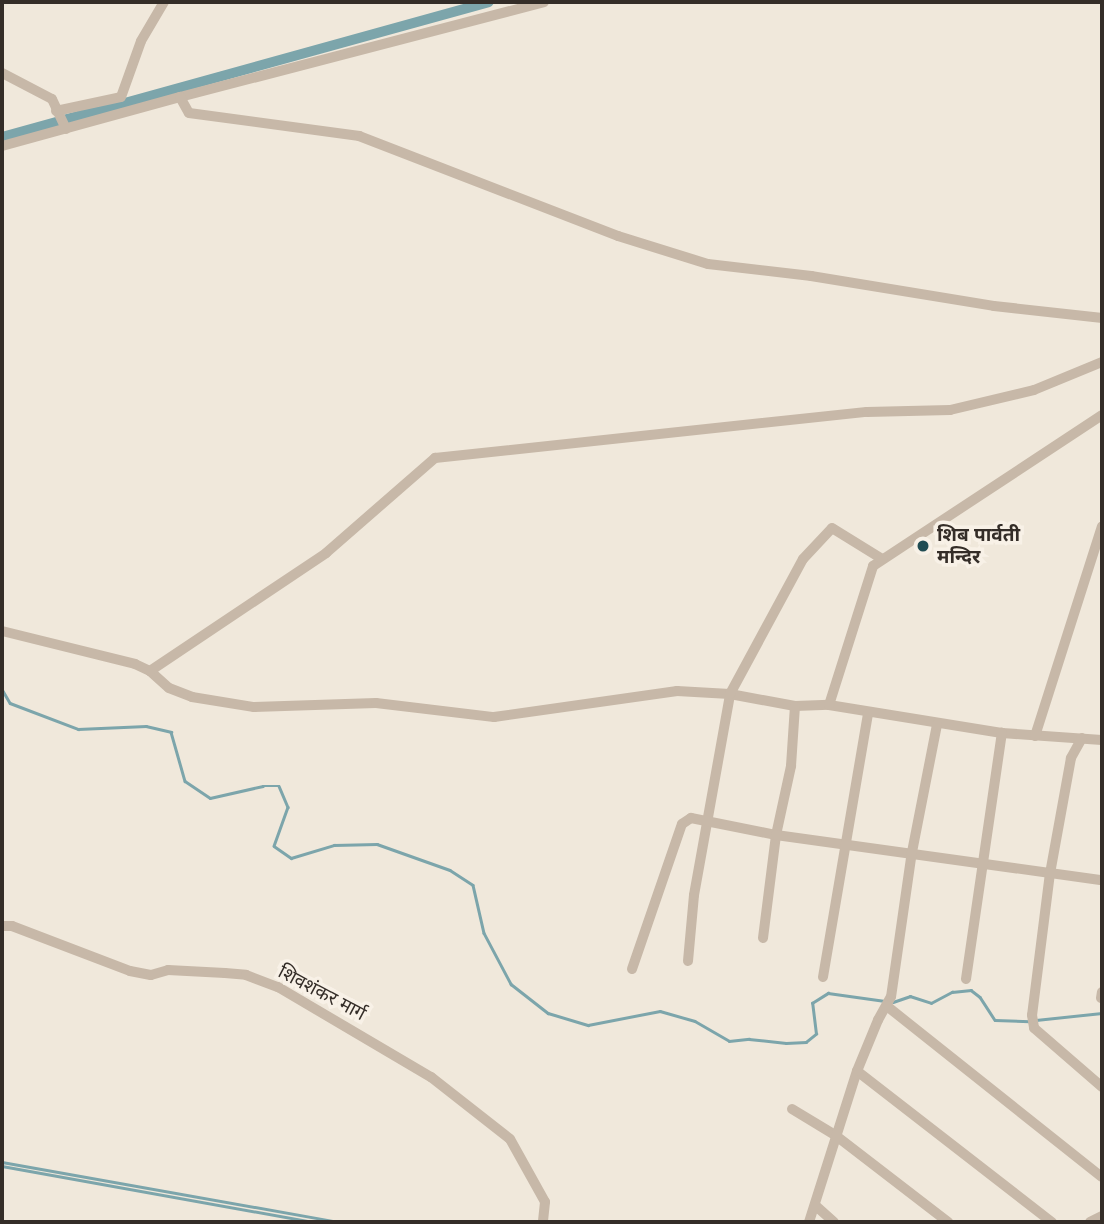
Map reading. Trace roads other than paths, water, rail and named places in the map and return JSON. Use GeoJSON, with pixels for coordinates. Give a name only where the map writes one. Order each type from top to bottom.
{"type":"FeatureCollection","features":[{"type":"Feature","properties":{"kind":"street"},"geometry":{"type":"LineString","coordinates":[[2,146],[61,119],[121,97],[141,41],[164,2]]}},
{"type":"Feature","properties":{"kind":"street"},"geometry":{"type":"LineString","coordinates":[[61,119],[180,97],[544,2]]}},
{"type":"Feature","properties":{"kind":"street"},"geometry":{"type":"LineString","coordinates":[[2,73],[52,99],[61,119]]}},
{"type":"Feature","properties":{"kind":"street"},"geometry":{"type":"LineString","coordinates":[[180,97],[188,113],[359,136],[618,236],[708,264],[811,276],[994,306],[1102,318]]}},
{"type":"Feature","properties":{"kind":"street"},"geometry":{"type":"LineString","coordinates":[[150,671],[326,553],[435,458],[867,412],[950,410],[1034,390],[1102,362]]}},
{"type":"Feature","properties":{"kind":"street"},"geometry":{"type":"LineString","coordinates":[[829,705],[873,566],[1102,415]]}},
{"type":"Feature","properties":{"kind":"street"},"geometry":{"type":"LineString","coordinates":[[1035,736],[1102,526]]}},
{"type":"Feature","properties":{"kind":"street"},"geometry":{"type":"LineString","coordinates":[[688,961],[694,895],[730,694],[803,559],[832,528],[882,559]]}},
{"type":"Feature","properties":{"kind":"street"},"geometry":{"type":"LineString","coordinates":[[2,631],[135,664],[150,671],[169,688],[192,697],[254,707],[376,703],[494,717],[677,691],[730,694],[795,706],[829,705],[868,714],[1002,733],[1102,740]]}},
{"type":"Feature","properties":{"kind":"street"},"geometry":{"type":"LineString","coordinates":[[763,938],[776,835],[791,766],[795,706]]}},
{"type":"Feature","properties":{"kind":"street"},"geometry":{"type":"LineString","coordinates":[[823,977],[868,714]]}},
{"type":"Feature","properties":{"kind":"street"},"geometry":{"type":"LineString","coordinates":[[809,1222],[858,1070],[878,1020],[889,1002],[912,852],[937,724]]}},
{"type":"Feature","properties":{"kind":"street"},"geometry":{"type":"LineString","coordinates":[[966,979],[1002,733]]}},
{"type":"Feature","properties":{"kind":"street"},"geometry":{"type":"LineString","coordinates":[[1082,738],[1070,758],[1050,873],[1032,1015],[1034,1028],[1102,1087]]}},
{"type":"Feature","properties":{"kind":"street"},"geometry":{"type":"LineString","coordinates":[[632,969],[682,824],[691,818],[776,835],[1102,880]]}},
{"type":"Feature","properties":{"kind":"street","name":"शिवशंकर मार्ग"},"geometry":{"type":"LineString","coordinates":[[2,926],[12,926],[151,975],[168,970],[225,973],[246,975],[278,987],[431,1077],[510,1139],[545,1202],[544,1222]]}},
{"type":"Feature","properties":{"kind":"street"},"geometry":{"type":"LineString","coordinates":[[889,1002],[1102,1177]]}},
{"type":"Feature","properties":{"kind":"street"},"geometry":{"type":"LineString","coordinates":[[858,1070],[1052,1222]]}},
{"type":"Feature","properties":{"kind":"street"},"geometry":{"type":"LineString","coordinates":[[792,1109],[835,1135],[948,1222]]}},
{"type":"Feature","properties":{"kind":"street"},"geometry":{"type":"LineString","coordinates":[[816,1206],[834,1222]]}},
{"type":"Feature","properties":{"kind":"street"},"geometry":{"type":"LineString","coordinates":[[1090,1222],[1102,1216]]}},
{"type":"Feature","properties":{"kind":"waterway"},"geometry":{"type":"LineString","coordinates":[[2,137],[489,2]]}},
{"type":"Feature","properties":{"kind":"waterway"},"geometry":{"type":"LineString","coordinates":[[2,689],[10,703],[78,729],[146,726],[171,732],[185,781],[210,798],[263,786],[279,786],[288,807],[274,846],[291,858],[334,845],[377,844],[450,870],[473,885],[484,933],[511,984],[548,1013],[588,1025],[660,1011],[695,1021],[729,1041],[749,1039],[786,1043],[806,1042],[816,1034],[812,1003],[828,993],[886,1001]]}},
{"type":"Feature","properties":{"kind":"waterway"},"geometry":{"type":"LineString","coordinates":[[893,1002],[910,996],[931,1003],[952,992],[971,990],[980,997],[995,1020],[1029,1021]]}},
{"type":"Feature","properties":{"kind":"waterway"},"geometry":{"type":"LineString","coordinates":[[1036,1020],[1102,1013]]}},
{"type":"Feature","properties":{"kind":"waterway"},"geometry":{"type":"LineString","coordinates":[[2,1162],[338,1222]]}},
{"type":"Feature","properties":{"kind":"waterway"},"geometry":{"type":"LineString","coordinates":[[2,1166],[314,1222]]}},
{"type":"Feature","properties":{"kind":"place","name":"शिब पार्वती मन्दिर"},"geometry":{"type":"Point","coordinates":[923,546]}}]}
